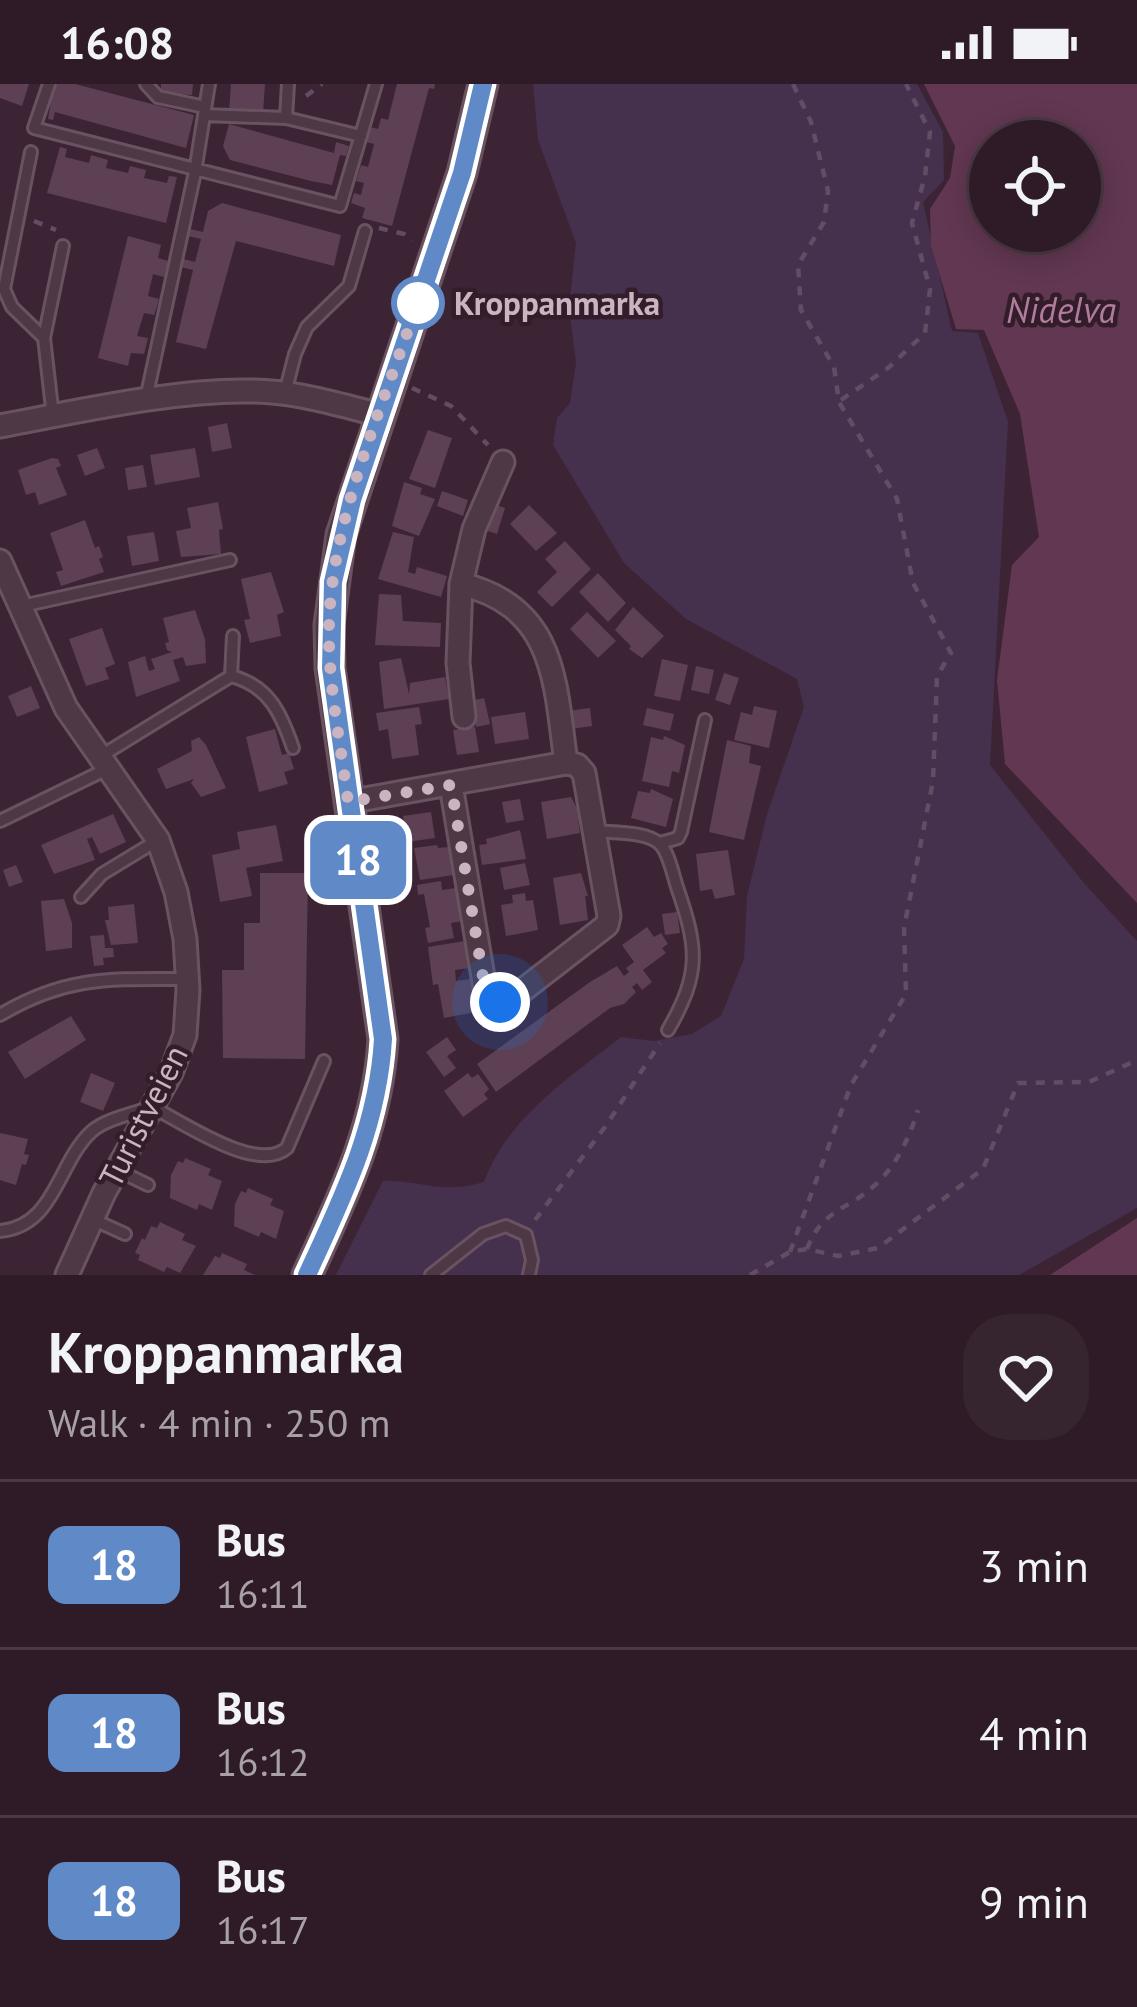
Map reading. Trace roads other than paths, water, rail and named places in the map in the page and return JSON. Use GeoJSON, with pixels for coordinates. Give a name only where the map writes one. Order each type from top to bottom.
{"type":"FeatureCollection","features":[{"type":"Feature","properties":{"kind":"street"},"geometry":{"type":"LineString","coordinates":[[307,1275],[367,1140],[381,1069],[380,1002],[331,668],[331,604],[341,535],[462,173],[483,84]]}},
{"type":"Feature","properties":{"kind":"street"},"geometry":{"type":"LineString","coordinates":[[0,426],[249,390],[285,393],[381,415]]}},
{"type":"Feature","properties":{"kind":"street"},"geometry":{"type":"LineString","coordinates":[[464,717],[458,663],[461,584],[474,529],[503,461]]}},
{"type":"Feature","properties":{"kind":"street","name":"Turistveien"},"geometry":{"type":"LineString","coordinates":[[0,561],[66,709],[158,840],[176,892],[188,979],[185,1035],[171,1073],[92,1219],[68,1275]]}},
{"type":"Feature","properties":{"kind":"street"},"geometry":{"type":"LineString","coordinates":[[461,584],[492,591],[535,629],[554,674],[566,763]]}},
{"type":"Feature","properties":{"kind":"street"},"geometry":{"type":"LineString","coordinates":[[348,802],[566,763],[584,773],[607,926],[509,1000],[500,1002],[485,989],[451,785]]}},
{"type":"Feature","properties":{"kind":"lane"},"geometry":{"type":"LineString","coordinates":[[49,84],[34,128],[340,206],[376,84]]}},
{"type":"Feature","properties":{"kind":"lane"},"geometry":{"type":"LineString","coordinates":[[146,84],[158,97],[205,111],[286,118],[361,136]]}},
{"type":"Feature","properties":{"kind":"lane"},"geometry":{"type":"LineString","coordinates":[[145,402],[195,172],[209,84]]}},
{"type":"Feature","properties":{"kind":"lane"},"geometry":{"type":"LineString","coordinates":[[286,118],[288,84]]}},
{"type":"Feature","properties":{"kind":"lane"},"geometry":{"type":"LineString","coordinates":[[31,152],[4,289],[12,307],[44,338]]}},
{"type":"Feature","properties":{"kind":"lane"},"geometry":{"type":"LineString","coordinates":[[285,393],[307,327],[350,286],[365,231]]}},
{"type":"Feature","properties":{"kind":"lane"},"geometry":{"type":"LineString","coordinates":[[53,417],[44,338],[63,246]]}},
{"type":"Feature","properties":{"kind":"lane"},"geometry":{"type":"LineString","coordinates":[[20,607],[230,560]]}},
{"type":"Feature","properties":{"kind":"lane"},"geometry":{"type":"LineString","coordinates":[[231,676],[233,636]]}},
{"type":"Feature","properties":{"kind":"lane"},"geometry":{"type":"LineString","coordinates":[[0,821],[102,764],[231,676]]}},
{"type":"Feature","properties":{"kind":"lane"},"geometry":{"type":"LineString","coordinates":[[231,676],[264,691],[277,706],[293,748]]}},
{"type":"Feature","properties":{"kind":"lane"},"geometry":{"type":"LineString","coordinates":[[596,831],[660,843],[670,842],[681,832],[705,720]]}},
{"type":"Feature","properties":{"kind":"lane"},"geometry":{"type":"LineString","coordinates":[[81,897],[102,874],[158,840]]}},
{"type":"Feature","properties":{"kind":"lane"},"geometry":{"type":"LineString","coordinates":[[660,843],[694,947],[687,998],[668,1030]]}},
{"type":"Feature","properties":{"kind":"lane"},"geometry":{"type":"LineString","coordinates":[[0,1015],[50,989],[71,984],[188,979]]}},
{"type":"Feature","properties":{"kind":"lane"},"geometry":{"type":"LineString","coordinates":[[0,1232],[20,1228],[42,1211],[93,1129],[152,1106],[242,1153],[270,1158],[287,1148],[324,1061]]}},
{"type":"Feature","properties":{"kind":"lane"},"geometry":{"type":"LineString","coordinates":[[117,1170],[148,1185]]}},
{"type":"Feature","properties":{"kind":"lane"},"geometry":{"type":"LineString","coordinates":[[92,1219],[124,1234]]}},
{"type":"Feature","properties":{"kind":"lane"},"geometry":{"type":"LineString","coordinates":[[431,1275],[483,1234],[506,1226],[526,1235],[532,1260],[529,1275]]}},
{"type":"Feature","properties":{"kind":"water","name":"Nidelva"},"geometry":{"type":"Polygon","coordinates":[[[924,84],[1137,84],[1137,903],[1005,764],[997,680],[1012,565],[1039,537],[1020,414],[984,330],[956,329],[931,246],[930,209],[950,178],[955,146],[924,84]]]}},
{"type":"Feature","properties":{"kind":"water"},"geometry":{"type":"Polygon","coordinates":[[[1137,1218],[1137,1275],[1050,1275],[1137,1218]]]}},
{"type":"Feature","properties":{"kind":"place","name":"Kroppanmarka"},"geometry":{"type":"Point","coordinates":[418,303]}}]}
